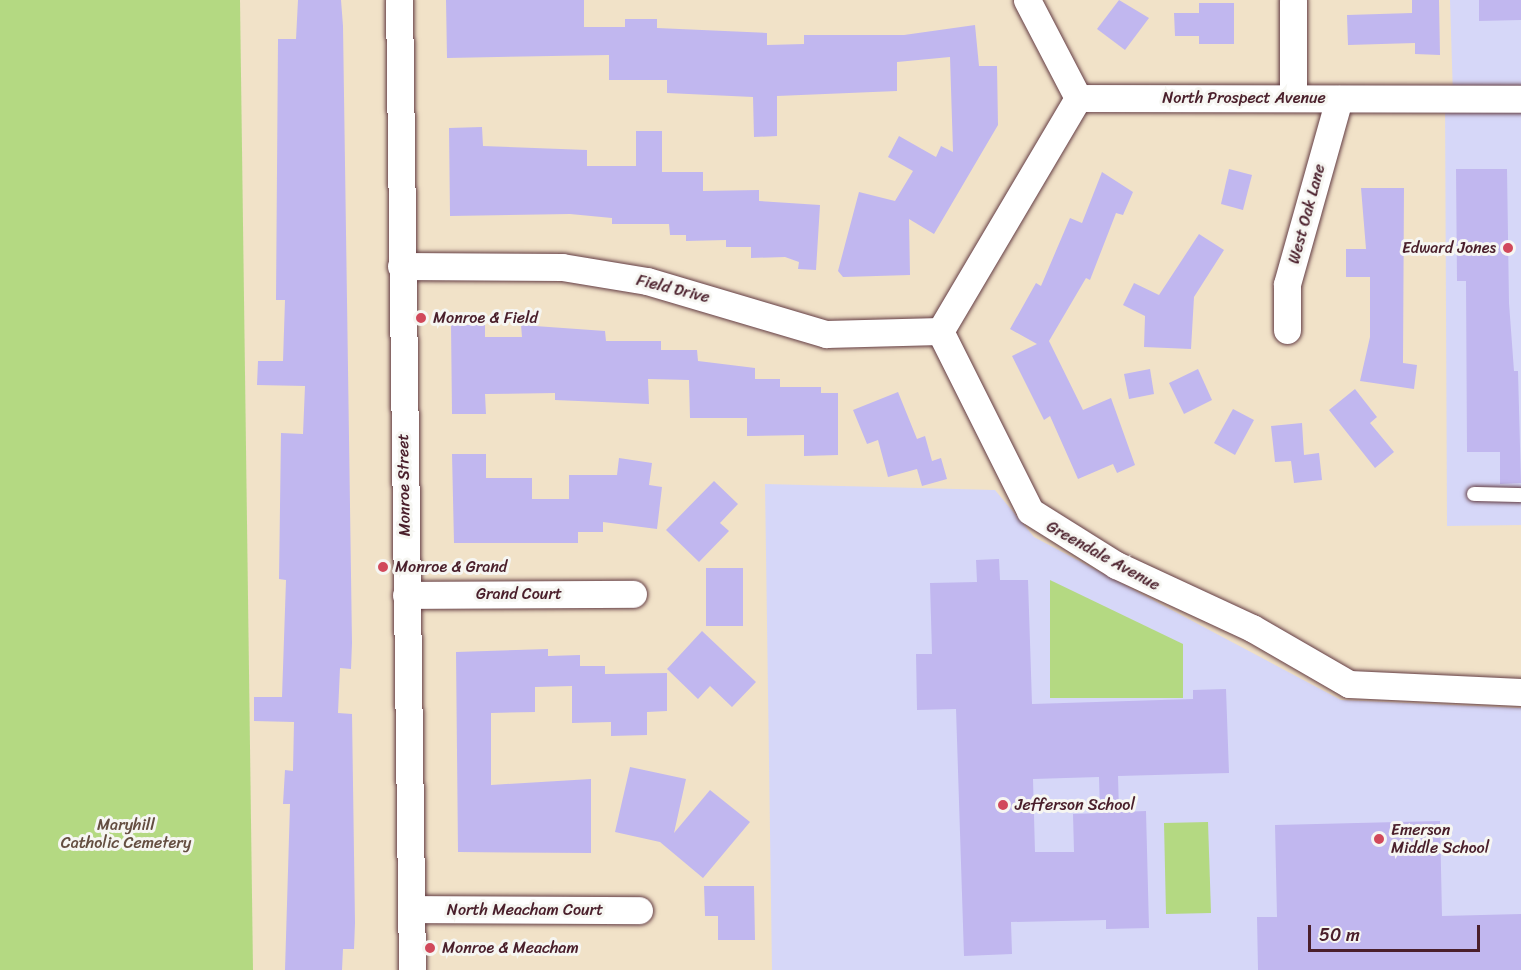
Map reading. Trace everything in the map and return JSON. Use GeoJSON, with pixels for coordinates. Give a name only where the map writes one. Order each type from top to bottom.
{"type":"FeatureCollection","features":[{"type":"Feature","properties":{"kind":"street","name":"Monroe Street"},"geometry":{"type":"LineString","coordinates":[[399,0],[412,970]]}},
{"type":"Feature","properties":{"kind":"street"},"geometry":{"type":"LineString","coordinates":[[940,330],[1078,98],[1027,0]]}},
{"type":"Feature","properties":{"kind":"street"},"geometry":{"type":"LineString","coordinates":[[1293,0],[1293,98]]}},
{"type":"Feature","properties":{"kind":"street","name":"North Prospect Avenue"},"geometry":{"type":"LineString","coordinates":[[1078,98],[1521,99]]}},
{"type":"Feature","properties":{"kind":"street","name":"West Oak Lane"},"geometry":{"type":"LineString","coordinates":[[1287,330],[1287,284],[1339,99]]}},
{"type":"Feature","properties":{"kind":"street","name":"Field Drive"},"geometry":{"type":"LineString","coordinates":[[401,266],[562,267],[647,281],[826,334],[940,330]]}},
{"type":"Feature","properties":{"kind":"street","name":"Greendale Avenue"},"geometry":{"type":"LineString","coordinates":[[940,330],[1030,511],[1116,565],[1252,628],[1349,684],[1521,692]]}},
{"type":"Feature","properties":{"kind":"street","name":"Grand Court"},"geometry":{"type":"LineString","coordinates":[[406,595],[633,594]]}},
{"type":"Feature","properties":{"kind":"street","name":"North Meacham Court"},"geometry":{"type":"LineString","coordinates":[[411,909],[639,910]]}},
{"type":"Feature","properties":{"kind":"lane"},"geometry":{"type":"LineString","coordinates":[[1474,494],[1521,495]]}},
{"type":"Feature","properties":{"kind":"shaded area"},"geometry":{"type":"Polygon","coordinates":[[[1450,0],[1521,0],[1521,525],[1447,526],[1445,97],[1453,96],[1450,0]]]}},
{"type":"Feature","properties":{"kind":"shaded area","name":"Jefferson School"},"geometry":{"type":"Polygon","coordinates":[[[765,484],[995,490],[1034,537],[1341,700],[1521,708],[1521,970],[772,970],[765,484]]]}},
{"type":"Feature","properties":{"kind":"green space","name":"Maryhill Catholic Cemetery"},"geometry":{"type":"Polygon","coordinates":[[[0,0],[240,0],[253,970],[0,970],[0,0]]]}},
{"type":"Feature","properties":{"kind":"green space"},"geometry":{"type":"Polygon","coordinates":[[[1050,580],[1183,644],[1183,698],[1050,698],[1050,580]]]}},
{"type":"Feature","properties":{"kind":"green space"},"geometry":{"type":"Polygon","coordinates":[[[1208,822],[1211,913],[1166,914],[1164,823],[1208,822]]]}},
{"type":"Feature","properties":{"kind":"building"},"geometry":{"type":"Polygon","coordinates":[[[298,0],[341,0],[343,26],[352,643],[351,669],[340,668],[338,713],[352,714],[355,923],[354,949],[343,949],[342,970],[285,970],[290,804],[283,804],[285,770],[293,771],[294,722],[254,721],[254,697],[282,697],[286,580],[279,579],[281,433],[303,434],[305,386],[257,385],[258,361],[283,361],[285,300],[276,300],[278,39],[296,39],[298,0]]]}},
{"type":"Feature","properties":{"kind":"building"},"geometry":{"type":"Polygon","coordinates":[[[446,0],[584,0],[584,27],[625,27],[625,19],[657,19],[657,28],[767,33],[767,45],[804,44],[804,35],[904,35],[975,25],[979,66],[997,66],[998,125],[934,234],[909,219],[910,275],[843,277],[838,271],[859,192],[895,201],[913,171],[888,157],[899,136],[936,157],[941,146],[953,152],[950,57],[897,62],[897,91],[777,96],[777,136],[754,137],[753,97],[667,93],[667,80],[609,80],[609,55],[447,58],[446,0]]]}},
{"type":"Feature","properties":{"kind":"building"},"geometry":{"type":"Polygon","coordinates":[[[1119,0],[1149,18],[1125,50],[1097,29],[1119,0]]]}},
{"type":"Feature","properties":{"kind":"building"},"geometry":{"type":"Polygon","coordinates":[[[1412,0],[1439,0],[1440,55],[1415,54],[1415,43],[1348,45],[1347,15],[1412,13],[1412,0]]]}},
{"type":"Feature","properties":{"kind":"building"},"geometry":{"type":"Polygon","coordinates":[[[1479,0],[1521,0],[1521,20],[1479,21],[1479,0]]]}},
{"type":"Feature","properties":{"kind":"building"},"geometry":{"type":"Polygon","coordinates":[[[1199,3],[1234,3],[1234,44],[1199,44],[1199,36],[1175,36],[1174,13],[1199,13],[1199,3]]]}},
{"type":"Feature","properties":{"kind":"building"},"geometry":{"type":"Polygon","coordinates":[[[482,127],[483,146],[587,150],[587,166],[636,166],[636,131],[662,131],[662,172],[703,172],[703,191],[759,190],[759,201],[820,205],[816,270],[798,269],[799,262],[785,257],[751,258],[751,247],[726,247],[726,240],[686,241],[686,235],[670,235],[669,224],[612,224],[612,218],[570,214],[450,216],[449,128],[482,127]]]}},
{"type":"Feature","properties":{"kind":"building"},"geometry":{"type":"Polygon","coordinates":[[[1229,169],[1252,175],[1243,210],[1221,204],[1229,169]]]}},
{"type":"Feature","properties":{"kind":"building"},"geometry":{"type":"Polygon","coordinates":[[[1456,169],[1507,169],[1509,303],[1514,371],[1518,371],[1521,483],[1500,484],[1500,452],[1467,452],[1466,281],[1457,281],[1456,169]]]}},
{"type":"Feature","properties":{"kind":"building"},"geometry":{"type":"Polygon","coordinates":[[[1102,172],[1133,192],[1123,215],[1116,213],[1090,280],[1086,278],[1049,341],[1083,410],[1111,398],[1135,465],[1117,473],[1113,464],[1078,479],[1050,416],[1044,420],[1012,356],[1037,344],[1010,329],[1036,283],[1041,286],[1070,218],[1082,223],[1102,172]]]}},
{"type":"Feature","properties":{"kind":"building"},"geometry":{"type":"Polygon","coordinates":[[[1361,188],[1404,188],[1403,363],[1417,365],[1414,389],[1360,381],[1370,337],[1370,277],[1346,277],[1346,249],[1366,249],[1361,188]]]}},
{"type":"Feature","properties":{"kind":"building"},"geometry":{"type":"Polygon","coordinates":[[[1199,234],[1224,250],[1194,297],[1191,349],[1144,347],[1145,316],[1123,305],[1134,283],[1159,295],[1199,234]]]}},
{"type":"Feature","properties":{"kind":"building"},"geometry":{"type":"Polygon","coordinates":[[[451,325],[485,325],[485,337],[522,337],[521,325],[605,331],[606,341],[661,341],[661,350],[697,350],[698,361],[755,368],[755,379],[780,379],[780,387],[821,387],[821,393],[838,393],[838,455],[804,456],[804,435],[747,436],[747,418],[690,418],[689,380],[648,379],[649,404],[555,400],[555,393],[485,394],[486,414],[452,414],[451,325]]]}},
{"type":"Feature","properties":{"kind":"building"},"geometry":{"type":"Polygon","coordinates":[[[1150,369],[1154,394],[1129,399],[1124,374],[1150,369]]]}},
{"type":"Feature","properties":{"kind":"building"},"geometry":{"type":"Polygon","coordinates":[[[1198,369],[1212,400],[1184,414],[1169,383],[1198,369]]]}},
{"type":"Feature","properties":{"kind":"building"},"geometry":{"type":"Polygon","coordinates":[[[1355,389],[1377,417],[1370,423],[1394,452],[1375,468],[1329,410],[1355,389]]]}},
{"type":"Feature","properties":{"kind":"building"},"geometry":{"type":"Polygon","coordinates":[[[898,392],[917,439],[925,436],[932,461],[941,458],[947,479],[922,486],[917,469],[888,477],[878,440],[867,444],[853,410],[898,392]]]}},
{"type":"Feature","properties":{"kind":"building"},"geometry":{"type":"Polygon","coordinates":[[[1233,409],[1254,420],[1235,455],[1214,443],[1233,409]]]}},
{"type":"Feature","properties":{"kind":"building"},"geometry":{"type":"Polygon","coordinates":[[[1302,423],[1304,455],[1319,453],[1322,480],[1294,483],[1291,461],[1275,462],[1271,426],[1302,423]]]}},
{"type":"Feature","properties":{"kind":"building"},"geometry":{"type":"Polygon","coordinates":[[[452,454],[486,454],[486,478],[532,478],[532,499],[569,499],[569,475],[617,475],[619,458],[652,463],[649,485],[662,487],[657,529],[603,522],[603,532],[578,532],[578,543],[454,543],[452,454]]]}},
{"type":"Feature","properties":{"kind":"building"},"geometry":{"type":"Polygon","coordinates":[[[714,481],[738,504],[720,523],[729,531],[699,562],[666,530],[714,481]]]}},
{"type":"Feature","properties":{"kind":"building"},"geometry":{"type":"Polygon","coordinates":[[[999,559],[1000,580],[1028,580],[1032,704],[1193,699],[1193,690],[1226,689],[1229,773],[1118,776],[1119,812],[1146,811],[1149,928],[1106,929],[1106,920],[1011,922],[1012,954],[964,956],[956,709],[917,710],[916,654],[932,654],[930,583],[977,582],[976,560],[999,559]],[[1099,777],[1033,779],[1035,852],[1074,852],[1073,814],[1100,813],[1099,777]]]}},
{"type":"Feature","properties":{"kind":"building"},"geometry":{"type":"Polygon","coordinates":[[[706,568],[743,568],[743,626],[706,626],[706,568]]]}},
{"type":"Feature","properties":{"kind":"building"},"geometry":{"type":"Polygon","coordinates":[[[702,631],[756,682],[732,707],[710,686],[698,699],[667,669],[702,631]]]}},
{"type":"Feature","properties":{"kind":"building"},"geometry":{"type":"Polygon","coordinates":[[[548,649],[548,656],[580,655],[580,666],[605,666],[605,674],[667,673],[667,711],[647,712],[647,735],[611,736],[611,722],[572,723],[572,686],[535,687],[535,712],[491,713],[491,785],[591,779],[591,853],[458,852],[456,652],[548,649]]]}},
{"type":"Feature","properties":{"kind":"building"},"geometry":{"type":"Polygon","coordinates":[[[630,767],[686,779],[674,833],[710,790],[750,822],[703,878],[660,842],[615,832],[630,767]]]}},
{"type":"Feature","properties":{"kind":"building"},"geometry":{"type":"Polygon","coordinates":[[[1440,821],[1442,916],[1521,914],[1521,970],[1258,970],[1257,917],[1277,917],[1275,825],[1440,821]]]}},
{"type":"Feature","properties":{"kind":"building"},"geometry":{"type":"Polygon","coordinates":[[[704,886],[754,886],[755,940],[718,940],[718,916],[705,916],[704,886]]]}},
{"type":"Feature","properties":{"kind":"place","name":"Edward Jones"},"geometry":{"type":"Point","coordinates":[1508,248]}},
{"type":"Feature","properties":{"kind":"place","name":"Monroe & Field"},"geometry":{"type":"Point","coordinates":[421,318]}},
{"type":"Feature","properties":{"kind":"place","name":"Monroe & Grand"},"geometry":{"type":"Point","coordinates":[383,567]}},
{"type":"Feature","properties":{"kind":"place","name":"Jefferson School"},"geometry":{"type":"Point","coordinates":[1003,805]}},
{"type":"Feature","properties":{"kind":"place","name":"Emerson Middle School"},"geometry":{"type":"Point","coordinates":[1379,839]}},
{"type":"Feature","properties":{"kind":"place","name":"Monroe & Meacham"},"geometry":{"type":"Point","coordinates":[430,948]}}]}
